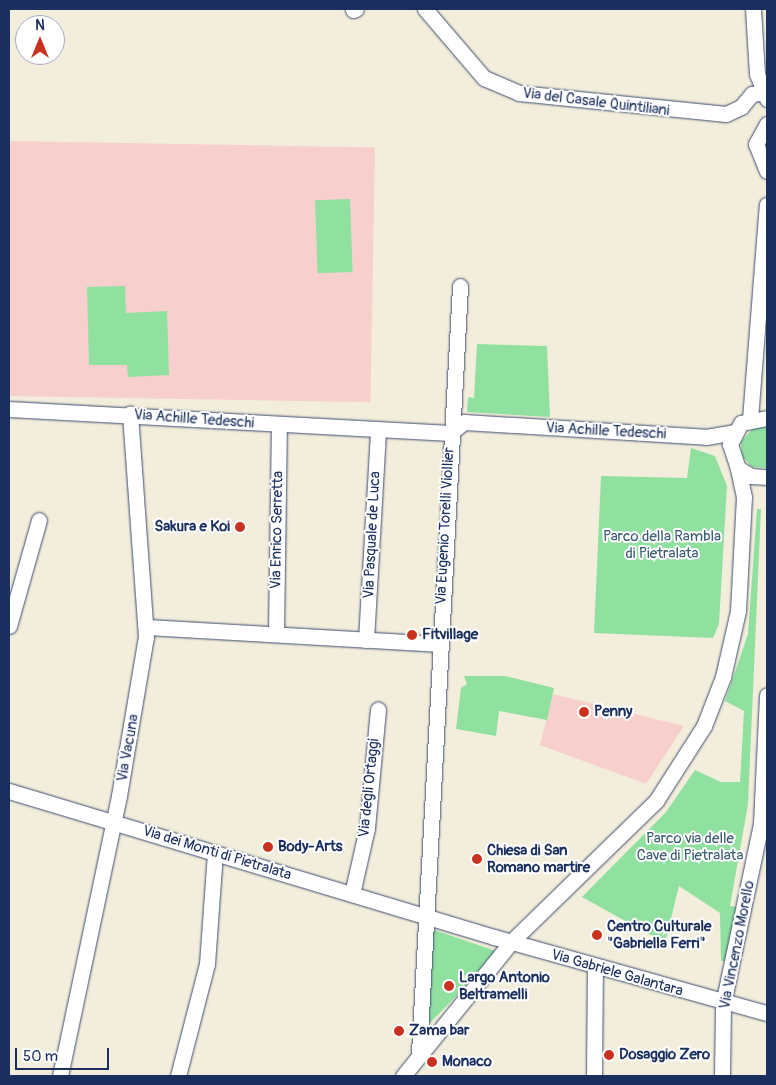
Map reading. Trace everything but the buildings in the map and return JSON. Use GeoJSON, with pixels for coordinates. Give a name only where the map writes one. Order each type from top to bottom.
{"type":"FeatureCollection","features":[{"type":"Feature","properties":{"kind":"street","name":"Via del Casale Quintiliani"},"geometry":{"type":"LineString","coordinates":[[425,9],[484,78],[519,93],[726,114],[741,107],[752,94],[766,95]]}},
{"type":"Feature","properties":{"kind":"street"},"geometry":{"type":"LineString","coordinates":[[753,9],[757,74],[766,95]]}},
{"type":"Feature","properties":{"kind":"street"},"geometry":{"type":"LineString","coordinates":[[767,124],[756,144],[767,171]]}},
{"type":"Feature","properties":{"kind":"street"},"geometry":{"type":"LineString","coordinates":[[750,419],[767,205]]}},
{"type":"Feature","properties":{"kind":"street","name":"Via Eugenio Torelli Viollier"},"geometry":{"type":"LineString","coordinates":[[425,917],[438,644],[460,286]]}},
{"type":"Feature","properties":{"kind":"street","name":"Via Achille Tedeschi"},"geometry":{"type":"LineString","coordinates":[[9,409],[130,414],[279,426],[450,433],[464,422],[706,437],[734,432]]}},
{"type":"Feature","properties":{"kind":"street","name":"Via Vacuna"},"geometry":{"type":"LineString","coordinates":[[60,1076],[114,822],[146,627],[130,414]]}},
{"type":"Feature","properties":{"kind":"street"},"geometry":{"type":"LineString","coordinates":[[731,454],[734,432],[750,419],[767,418]]}},
{"type":"Feature","properties":{"kind":"street","name":"Via Enrico Serretta"},"geometry":{"type":"LineString","coordinates":[[276,634],[279,426]]}},
{"type":"Feature","properties":{"kind":"street","name":"Via Pasquale de Luca"},"geometry":{"type":"LineString","coordinates":[[366,640],[378,430]]}},
{"type":"Feature","properties":{"kind":"street"},"geometry":{"type":"LineString","coordinates":[[407,1075],[419,1053],[511,942],[650,809],[708,716],[725,671],[738,611],[744,497],[738,468],[731,454],[706,437]]}},
{"type":"Feature","properties":{"kind":"street"},"geometry":{"type":"LineString","coordinates":[[738,468],[751,476],[767,477]]}},
{"type":"Feature","properties":{"kind":"street"},"geometry":{"type":"LineString","coordinates":[[9,626],[39,520]]}},
{"type":"Feature","properties":{"kind":"street"},"geometry":{"type":"LineString","coordinates":[[146,627],[438,644]]}},
{"type":"Feature","properties":{"kind":"street","name":"Via Vincenzo Morello"},"geometry":{"type":"LineString","coordinates":[[722,1076],[723,1004],[761,823],[767,695]]}},
{"type":"Feature","properties":{"kind":"street","name":"Via degli Ortaggi"},"geometry":{"type":"LineString","coordinates":[[352,894],[367,828],[378,710]]}},
{"type":"Feature","properties":{"kind":"street","name":"Via dei Monti di Pietralata"},"geometry":{"type":"LineString","coordinates":[[9,791],[425,917]]}},
{"type":"Feature","properties":{"kind":"street"},"geometry":{"type":"LineString","coordinates":[[178,1076],[207,964],[215,853]]}},
{"type":"Feature","properties":{"kind":"street"},"geometry":{"type":"LineString","coordinates":[[419,1053],[425,917],[511,942]]}},
{"type":"Feature","properties":{"kind":"street","name":"Via Gabriele Galantara"},"geometry":{"type":"LineString","coordinates":[[511,942],[723,1004],[767,1013]]}},
{"type":"Feature","properties":{"kind":"street"},"geometry":{"type":"LineString","coordinates":[[594,1076],[595,966]]}},
{"type":"Feature","properties":{"kind":"shaded area"},"geometry":{"type":"Polygon","coordinates":[[[9,141],[375,147],[370,402],[9,396],[9,141]]]}},
{"type":"Feature","properties":{"kind":"shaded area","name":"Penny"},"geometry":{"type":"Polygon","coordinates":[[[553,694],[684,726],[646,784],[540,745],[553,694]]]}},
{"type":"Feature","properties":{"kind":"green space"},"geometry":{"type":"Polygon","coordinates":[[[350,199],[353,272],[318,273],[315,200],[350,199]]]}},
{"type":"Feature","properties":{"kind":"green space"},"geometry":{"type":"Polygon","coordinates":[[[125,286],[126,313],[167,311],[169,375],[128,377],[127,365],[89,365],[87,287],[125,286]]]}},
{"type":"Feature","properties":{"kind":"green space"},"geometry":{"type":"Polygon","coordinates":[[[477,344],[547,346],[550,417],[467,412],[468,397],[474,398],[477,344]]]}},
{"type":"Feature","properties":{"kind":"green space"},"geometry":{"type":"Polygon","coordinates":[[[767,427],[767,468],[752,467],[742,456],[741,442],[753,428],[767,427]]]}},
{"type":"Feature","properties":{"kind":"green space","name":"Parco della Rambla di Pietralata"},"geometry":{"type":"Polygon","coordinates":[[[691,448],[715,456],[727,486],[719,624],[713,638],[594,633],[601,476],[687,478],[691,448]]]}},
{"type":"Feature","properties":{"kind":"green space","name":"Parco via delle Cave di Pietralata"},"geometry":{"type":"Polygon","coordinates":[[[757,509],[761,509],[748,804],[730,906],[737,907],[727,961],[721,961],[720,913],[679,886],[665,943],[582,897],[666,812],[695,770],[721,782],[740,782],[744,711],[725,701],[748,634],[757,509]]]}},
{"type":"Feature","properties":{"kind":"green space"},"geometry":{"type":"Polygon","coordinates":[[[464,676],[505,676],[554,688],[547,720],[499,711],[496,736],[456,729],[461,688],[467,684],[464,676]]]}},
{"type":"Feature","properties":{"kind":"green space"},"geometry":{"type":"Polygon","coordinates":[[[428,928],[499,952],[425,1028],[428,928]]]}},
{"type":"Feature","properties":{"kind":"place","name":"Sakura e Koi"},"geometry":{"type":"Point","coordinates":[240,527]}},
{"type":"Feature","properties":{"kind":"place","name":"Fitvillage"},"geometry":{"type":"Point","coordinates":[412,635]}},
{"type":"Feature","properties":{"kind":"place","name":"Penny"},"geometry":{"type":"Point","coordinates":[584,712]}},
{"type":"Feature","properties":{"kind":"place","name":"Body-Arts"},"geometry":{"type":"Point","coordinates":[268,847]}},
{"type":"Feature","properties":{"kind":"place","name":"Chiesa di San Romano martire"},"geometry":{"type":"Point","coordinates":[477,859]}},
{"type":"Feature","properties":{"kind":"place","name":"Centro Culturale \"Gabriella Ferri\""},"geometry":{"type":"Point","coordinates":[597,935]}},
{"type":"Feature","properties":{"kind":"place","name":"Largo Antonio Beltramelli"},"geometry":{"type":"Point","coordinates":[449,986]}},
{"type":"Feature","properties":{"kind":"place","name":"Zama bar"},"geometry":{"type":"Point","coordinates":[399,1031]}},
{"type":"Feature","properties":{"kind":"place","name":"Dosaggio Zero"},"geometry":{"type":"Point","coordinates":[609,1055]}},
{"type":"Feature","properties":{"kind":"place","name":"Monaco"},"geometry":{"type":"Point","coordinates":[432,1062]}}]}
